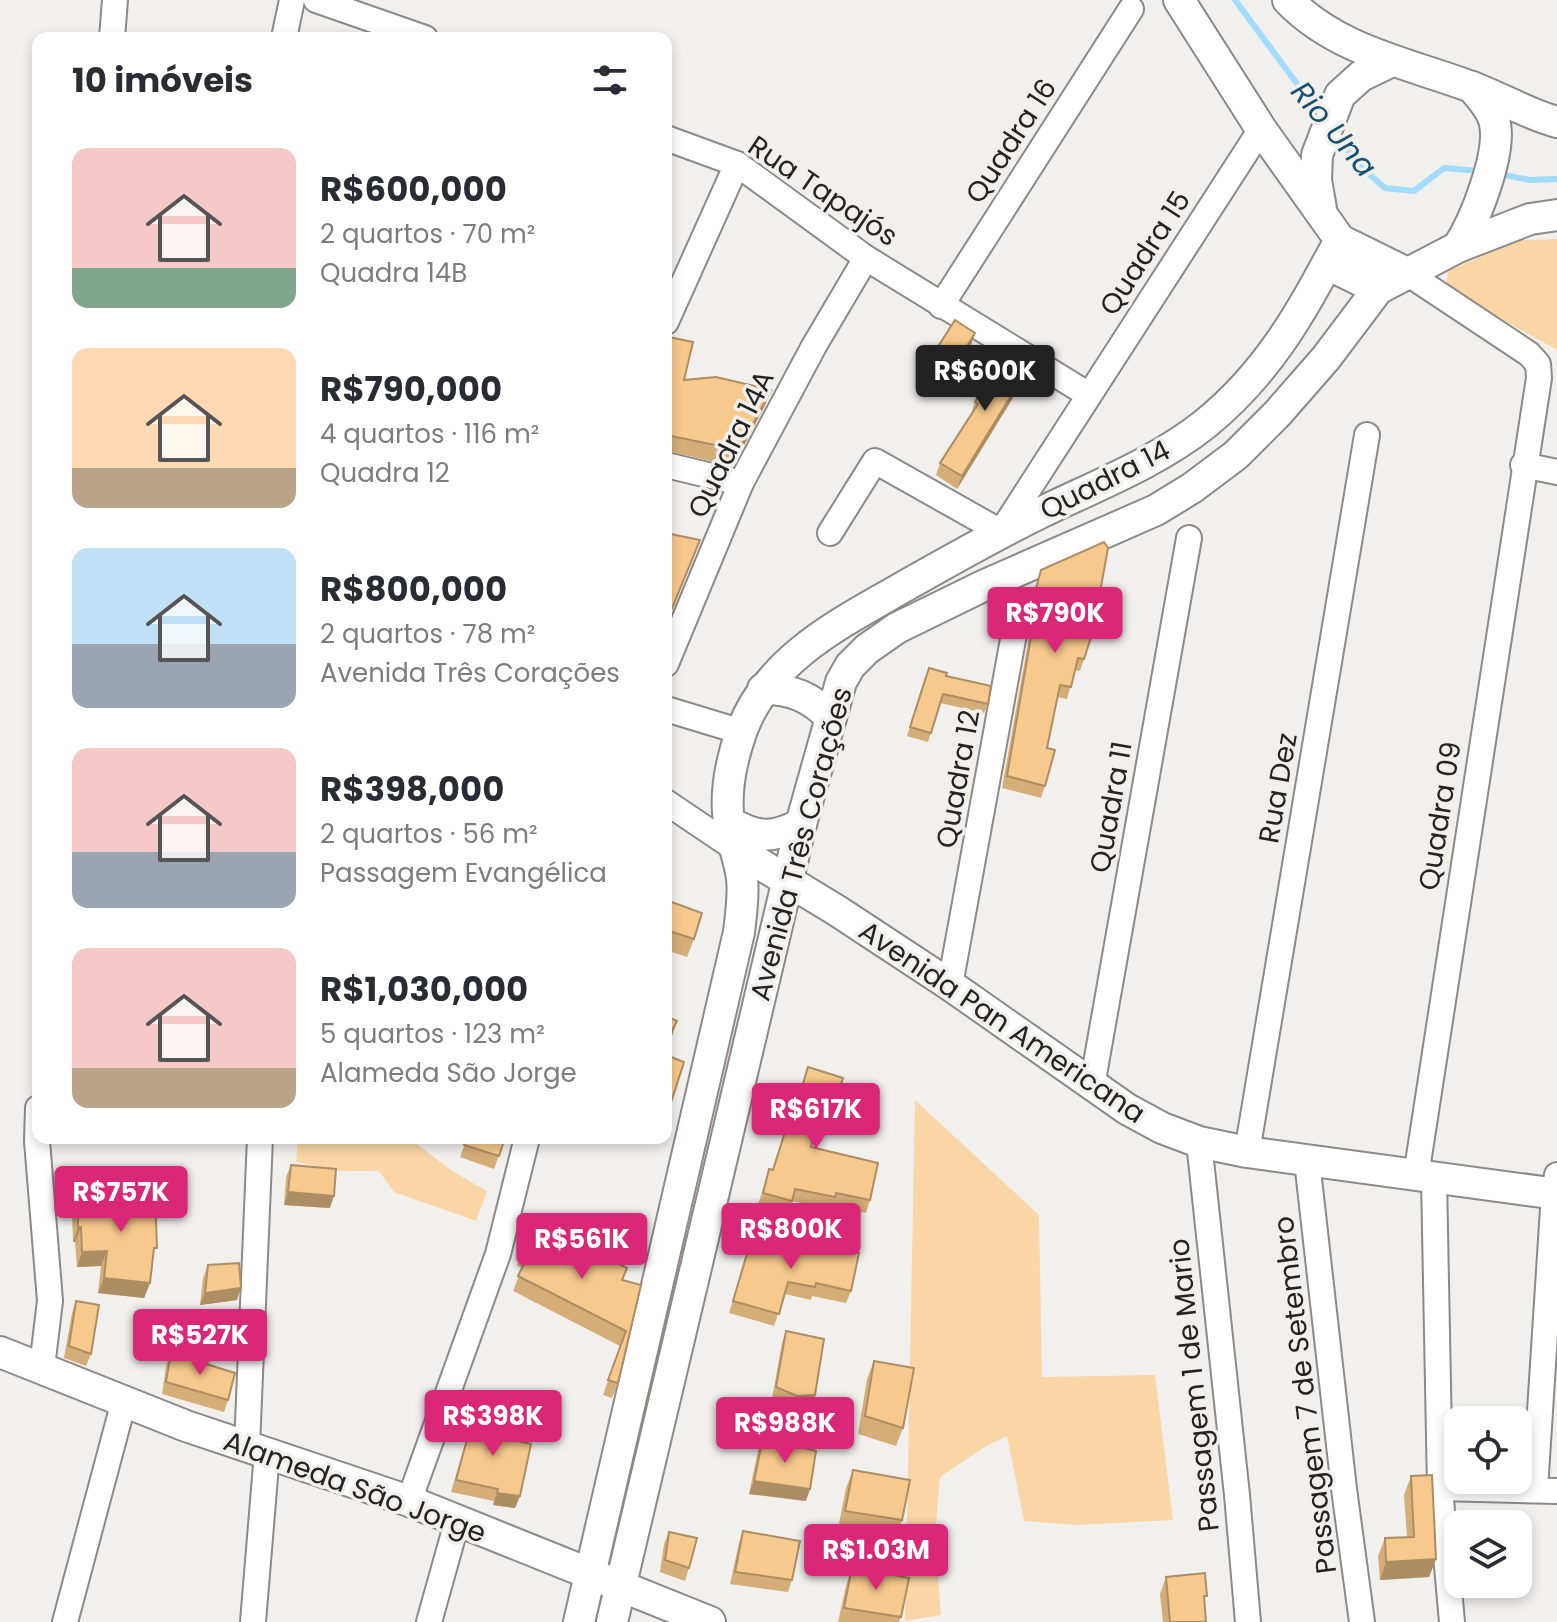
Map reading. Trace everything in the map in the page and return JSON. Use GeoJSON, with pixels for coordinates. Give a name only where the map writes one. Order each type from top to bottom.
{"type":"FeatureCollection","features":[{"type":"Feature","properties":{"kind":"street"},"geometry":{"type":"LineString","coordinates":[[112,32],[115,0]]}},
{"type":"Feature","properties":{"kind":"street"},"geometry":{"type":"LineString","coordinates":[[285,32],[292,0]]}},
{"type":"Feature","properties":{"kind":"street"},"geometry":{"type":"LineString","coordinates":[[316,0],[408,32]]}},
{"type":"Feature","properties":{"kind":"street"},"geometry":{"type":"LineString","coordinates":[[1179,0],[1261,129],[1321,211]]}},
{"type":"Feature","properties":{"kind":"street"},"geometry":{"type":"LineString","coordinates":[[1290,1],[1309,21],[1390,62],[1472,87],[1557,122]]}},
{"type":"Feature","properties":{"kind":"street","name":"Quadra 16"},"geometry":{"type":"LineString","coordinates":[[941,306],[1131,9]]}},
{"type":"Feature","properties":{"kind":"street"},"geometry":{"type":"LineString","coordinates":[[1378,289],[1334,252],[1321,211],[1316,180],[1317,155],[1340,95],[1361,76],[1390,62]]}},
{"type":"Feature","properties":{"kind":"street"},"geometry":{"type":"LineString","coordinates":[[1458,247],[1473,224],[1482,202],[1496,138],[1492,114],[1472,87]]}},
{"type":"Feature","properties":{"kind":"street","name":"Quadra 15"},"geometry":{"type":"LineString","coordinates":[[1001,532],[1261,129]]}},
{"type":"Feature","properties":{"kind":"street","name":"Rua Tapajós"},"geometry":{"type":"LineString","coordinates":[[672,140],[737,164],[866,258],[1089,395]]}},
{"type":"Feature","properties":{"kind":"street"},"geometry":{"type":"LineString","coordinates":[[672,309],[737,164]]}},
{"type":"Feature","properties":{"kind":"street","name":"Avenida Três Corações"},"geometry":{"type":"LineString","coordinates":[[612,1622],[801,824],[841,682],[850,666],[867,649],[897,628],[985,585],[1156,510],[1192,488],[1236,455],[1317,369],[1378,289],[1458,247],[1530,219],[1557,215]]}},
{"type":"Feature","properties":{"kind":"street"},"geometry":{"type":"LineString","coordinates":[[1334,252],[1407,273]]}},
{"type":"Feature","properties":{"kind":"street","name":"Quadra 14"},"geometry":{"type":"LineString","coordinates":[[1001,532],[1166,451],[1206,423],[1267,363],[1293,327],[1334,252]]}},
{"type":"Feature","properties":{"kind":"street","name":"Quadra 14A"},"geometry":{"type":"LineString","coordinates":[[672,650],[741,483],[814,346],[866,258]]}},
{"type":"Feature","properties":{"kind":"street","name":"Quadra 09"},"geometry":{"type":"LineString","coordinates":[[1407,273],[1529,354],[1538,364],[1539,378],[1523,465],[1428,1183],[1440,1488],[1452,1622]]}},
{"type":"Feature","properties":{"kind":"street","name":"Rua Dez"},"geometry":{"type":"LineString","coordinates":[[1247,1152],[1367,435]]}},
{"type":"Feature","properties":{"kind":"street"},"geometry":{"type":"LineString","coordinates":[[830,533],[875,461],[1001,532]]}},
{"type":"Feature","properties":{"kind":"street"},"geometry":{"type":"LineString","coordinates":[[1523,465],[1557,472]]}},
{"type":"Feature","properties":{"kind":"street"},"geometry":{"type":"LineString","coordinates":[[672,466],[741,483]]}},
{"type":"Feature","properties":{"kind":"street","name":"Avenida Três Corações"},"geometry":{"type":"LineString","coordinates":[[579,1622],[739,932],[743,897],[733,836],[729,782],[742,732],[763,689],[781,668],[814,641],[1001,532]]}},
{"type":"Feature","properties":{"kind":"street","name":"Quadra 11"},"geometry":{"type":"LineString","coordinates":[[1092,1086],[1189,538]]}},
{"type":"Feature","properties":{"kind":"street","name":"Quadra 12"},"geometry":{"type":"LineString","coordinates":[[953,971],[1018,612]]}},
{"type":"Feature","properties":{"kind":"street"},"geometry":{"type":"LineString","coordinates":[[763,689],[782,689],[801,694],[831,718]]}},
{"type":"Feature","properties":{"kind":"street"},"geometry":{"type":"LineString","coordinates":[[672,711],[742,732]]}},
{"type":"Feature","properties":{"kind":"street","name":"Avenida Pan Americana"},"geometry":{"type":"LineString","coordinates":[[672,805],[733,836],[787,882],[953,971],[1092,1086],[1162,1128],[1199,1142],[1247,1152],[1428,1183],[1555,1195]]}},
{"type":"Feature","properties":{"kind":"street"},"geometry":{"type":"LineString","coordinates":[[733,836],[748,832],[766,836],[785,833],[801,824]]}},
{"type":"Feature","properties":{"kind":"street","name":"Passagem 1 de Mario"},"geometry":{"type":"LineString","coordinates":[[1199,1142],[1248,1622]]}},
{"type":"Feature","properties":{"kind":"street"},"geometry":{"type":"LineString","coordinates":[[37,1144],[50,1301],[42,1367]]}},
{"type":"Feature","properties":{"kind":"street"},"geometry":{"type":"LineString","coordinates":[[253,1622],[260,1144]]}},
{"type":"Feature","properties":{"kind":"street"},"geometry":{"type":"LineString","coordinates":[[409,1501],[498,1254],[526,1144]]}},
{"type":"Feature","properties":{"kind":"street","name":"Passagem 7 de Setembro"},"geometry":{"type":"LineString","coordinates":[[1307,1161],[1362,1622]]}},
{"type":"Feature","properties":{"kind":"street"},"geometry":{"type":"LineString","coordinates":[[1440,1488],[1546,1490],[1555,1195]]}},
{"type":"Feature","properties":{"kind":"street","name":"Alameda São Jorge"},"geometry":{"type":"LineString","coordinates":[[0,1352],[186,1426],[409,1501],[710,1622]]}},
{"type":"Feature","properties":{"kind":"street"},"geometry":{"type":"LineString","coordinates":[[65,1622],[124,1401]]}},
{"type":"Feature","properties":{"kind":"street"},"geometry":{"type":"LineString","coordinates":[[429,1622],[457,1522]]}},
{"type":"Feature","properties":{"kind":"shaded area"},"geometry":{"type":"Polygon","coordinates":[[[1557,239],[1557,350],[1446,288],[1448,271],[1520,240],[1557,239]]]}},
{"type":"Feature","properties":{"kind":"shaded area"},"geometry":{"type":"Polygon","coordinates":[[[915,1100],[1039,1215],[1042,1377],[1155,1375],[1173,1520],[1077,1525],[1024,1521],[1007,1436],[940,1477],[935,1536],[941,1615],[905,1621],[915,1100]]]}},
{"type":"Feature","properties":{"kind":"shaded area"},"geometry":{"type":"Polygon","coordinates":[[[298,1144],[417,1144],[452,1171],[487,1191],[476,1221],[394,1192],[379,1171],[341,1171],[296,1162],[298,1144]]]}},
{"type":"Feature","properties":{"kind":"building"},"geometry":{"type":"Polygon","coordinates":[[[955,320],[975,333],[954,367],[934,353],[955,320]]]}},
{"type":"Feature","properties":{"kind":"building"},"geometry":{"type":"Polygon","coordinates":[[[672,338],[693,342],[684,380],[716,377],[771,390],[739,450],[672,436],[672,338]]]}},
{"type":"Feature","properties":{"kind":"building"},"geometry":{"type":"Polygon","coordinates":[[[1006,352],[1029,366],[962,476],[940,463],[978,404],[975,402],[1006,352]]]}},
{"type":"Feature","properties":{"kind":"building"},"geometry":{"type":"Polygon","coordinates":[[[672,534],[700,540],[672,608],[672,534]]]}},
{"type":"Feature","properties":{"kind":"building"},"geometry":{"type":"Polygon","coordinates":[[[1104,542],[1108,548],[1093,631],[1084,659],[1078,658],[1071,687],[1060,685],[1047,748],[1055,750],[1045,786],[1007,776],[1041,570],[1104,542]]]}},
{"type":"Feature","properties":{"kind":"building"},"geometry":{"type":"Polygon","coordinates":[[[929,668],[947,673],[946,676],[991,686],[988,704],[943,694],[931,733],[910,727],[929,668]]]}},
{"type":"Feature","properties":{"kind":"building"},"geometry":{"type":"Polygon","coordinates":[[[672,902],[702,913],[694,939],[672,932],[672,902]]]}},
{"type":"Feature","properties":{"kind":"building"},"geometry":{"type":"Polygon","coordinates":[[[672,1057],[684,1062],[672,1099],[672,1057]]]}},
{"type":"Feature","properties":{"kind":"building"},"geometry":{"type":"Polygon","coordinates":[[[808,1067],[843,1078],[835,1102],[825,1099],[811,1147],[878,1163],[870,1200],[795,1189],[792,1201],[763,1193],[769,1169],[773,1170],[790,1116],[793,1117],[808,1067]]]}},
{"type":"Feature","properties":{"kind":"building"},"geometry":{"type":"Polygon","coordinates":[[[464,1144],[503,1144],[499,1156],[464,1144]]]}},
{"type":"Feature","properties":{"kind":"building"},"geometry":{"type":"Polygon","coordinates":[[[291,1165],[336,1169],[334,1196],[288,1192],[291,1165]]]}},
{"type":"Feature","properties":{"kind":"building"},"geometry":{"type":"Polygon","coordinates":[[[155,1195],[157,1248],[154,1248],[150,1283],[104,1278],[107,1251],[82,1252],[78,1196],[155,1195]]]}},
{"type":"Feature","properties":{"kind":"building"},"geometry":{"type":"Polygon","coordinates":[[[536,1222],[627,1268],[622,1280],[641,1285],[618,1383],[608,1380],[626,1331],[518,1276],[529,1254],[523,1250],[536,1222]]]}},
{"type":"Feature","properties":{"kind":"building"},"geometry":{"type":"Polygon","coordinates":[[[752,1237],[800,1249],[802,1239],[859,1253],[851,1291],[816,1283],[815,1287],[788,1282],[779,1314],[733,1301],[752,1237]]]}},
{"type":"Feature","properties":{"kind":"building"},"geometry":{"type":"Polygon","coordinates":[[[239,1263],[241,1288],[205,1293],[208,1265],[239,1263]]]}},
{"type":"Feature","properties":{"kind":"building"},"geometry":{"type":"Polygon","coordinates":[[[76,1301],[99,1305],[91,1354],[69,1346],[76,1301]]]}},
{"type":"Feature","properties":{"kind":"building"},"geometry":{"type":"Polygon","coordinates":[[[786,1331],[824,1339],[815,1395],[797,1396],[776,1387],[786,1331]]]}},
{"type":"Feature","properties":{"kind":"building"},"geometry":{"type":"Polygon","coordinates":[[[171,1353],[235,1373],[228,1400],[166,1382],[171,1353]]]}},
{"type":"Feature","properties":{"kind":"building"},"geometry":{"type":"Polygon","coordinates":[[[874,1361],[914,1368],[903,1428],[865,1416],[874,1361]]]}},
{"type":"Feature","properties":{"kind":"building"},"geometry":{"type":"Polygon","coordinates":[[[475,1410],[498,1419],[492,1435],[531,1444],[520,1496],[497,1493],[498,1489],[456,1480],[475,1410]]]}},
{"type":"Feature","properties":{"kind":"building"},"geometry":{"type":"Polygon","coordinates":[[[763,1438],[816,1451],[810,1489],[754,1481],[763,1438]]]}},
{"type":"Feature","properties":{"kind":"building"},"geometry":{"type":"Polygon","coordinates":[[[853,1470],[910,1480],[902,1520],[845,1511],[853,1470]]]}},
{"type":"Feature","properties":{"kind":"building"},"geometry":{"type":"Polygon","coordinates":[[[1432,1475],[1436,1559],[1386,1562],[1385,1538],[1414,1537],[1411,1476],[1432,1475]]]}},
{"type":"Feature","properties":{"kind":"building"},"geometry":{"type":"Polygon","coordinates":[[[743,1531],[800,1541],[792,1580],[735,1572],[743,1531]]]}},
{"type":"Feature","properties":{"kind":"building"},"geometry":{"type":"Polygon","coordinates":[[[669,1532],[697,1538],[689,1568],[665,1560],[669,1532]]]}},
{"type":"Feature","properties":{"kind":"building"},"geometry":{"type":"Polygon","coordinates":[[[852,1567],[909,1578],[901,1617],[844,1608],[852,1567]]]}},
{"type":"Feature","properties":{"kind":"building"},"geometry":{"type":"Polygon","coordinates":[[[1205,1573],[1206,1622],[1170,1622],[1166,1577],[1205,1573]]]}},
{"type":"Feature","properties":{"kind":"waterway","name":"Rio Una"},"geometry":{"type":"LineString","coordinates":[[1235,0],[1321,116]]}},
{"type":"Feature","properties":{"kind":"waterway","name":"Rio Una"},"geometry":{"type":"LineString","coordinates":[[1336,134],[1361,167],[1385,188],[1414,191],[1444,168],[1480,171]]}},
{"type":"Feature","properties":{"kind":"waterway","name":"Rio Una"},"geometry":{"type":"LineString","coordinates":[[1499,174],[1530,180],[1557,179]]}}]}
